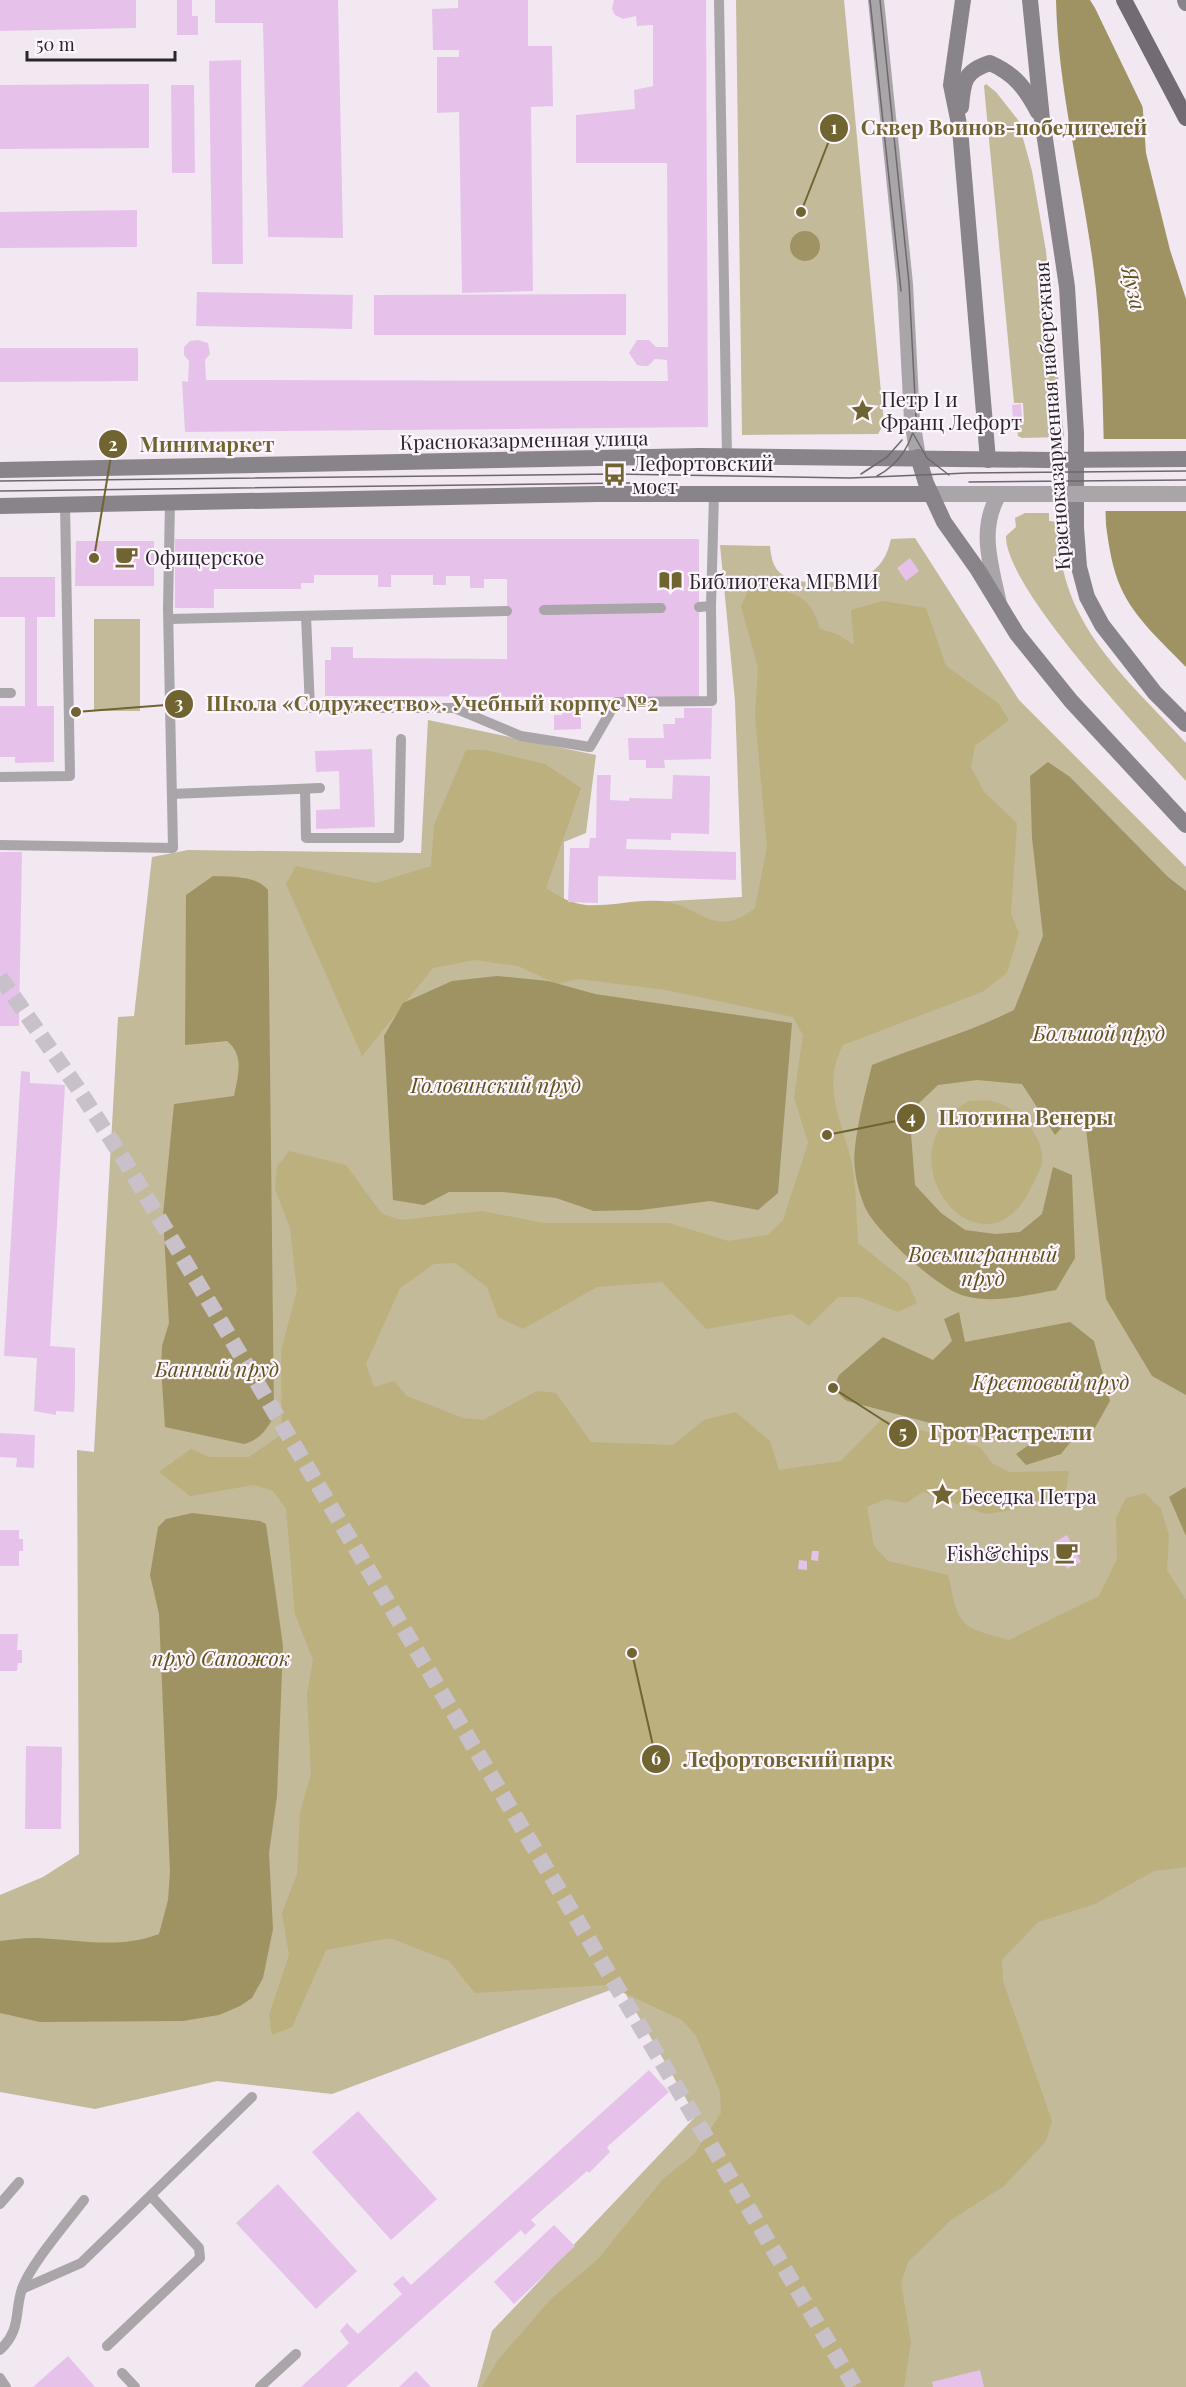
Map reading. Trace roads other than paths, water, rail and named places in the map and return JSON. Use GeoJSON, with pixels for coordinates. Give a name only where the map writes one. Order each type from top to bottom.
{"type":"FeatureCollection","features":[{"type":"Feature","properties":{"kind":"main road"},"geometry":{"type":"LineString","coordinates":[[963,0],[951,85],[960,129],[988,460]]}},
{"type":"Feature","properties":{"kind":"main road","name":"Красноказарменная набережная"},"geometry":{"type":"LineString","coordinates":[[1030,0],[1042,119],[1067,286],[1076,433],[1076,528],[1079,567],[1087,597],[1102,625],[1155,693],[1186,724]]}},
{"type":"Feature","properties":{"kind":"main road"},"geometry":{"type":"LineString","coordinates":[[1124,0],[1162,68],[1186,118]]}},
{"type":"Feature","properties":{"kind":"main road"},"geometry":{"type":"LineString","coordinates":[[960,129],[962,88],[966,77],[976,68],[990,63],[1005,69],[1020,82],[1042,119]]}},
{"type":"Feature","properties":{"kind":"main road","name":"Красноказарменная улица"},"geometry":{"type":"LineString","coordinates":[[0,470],[727,457],[988,460],[1186,459]]}},
{"type":"Feature","properties":{"kind":"main road"},"geometry":{"type":"LineString","coordinates":[[918,458],[944,522],[1000,604],[1017,634],[1071,700],[1186,825]]}},
{"type":"Feature","properties":{"kind":"main road"},"geometry":{"type":"LineString","coordinates":[[0,506],[170,501],[714,494],[931,494]]}},
{"type":"Feature","properties":{"kind":"street"},"geometry":{"type":"LineString","coordinates":[[876,0],[905,284],[912,420],[918,458]]}},
{"type":"Feature","properties":{"kind":"street"},"geometry":{"type":"LineString","coordinates":[[931,494],[1186,494]]}},
{"type":"Feature","properties":{"kind":"street"},"geometry":{"type":"LineString","coordinates":[[999,494],[991,508],[986,531],[1000,604]]}},
{"type":"Feature","properties":{"kind":"lane"},"geometry":{"type":"LineString","coordinates":[[719,0],[727,457]]}},
{"type":"Feature","properties":{"kind":"lane"},"geometry":{"type":"LineString","coordinates":[[306,616],[310,708],[454,708],[520,736],[590,747],[616,702],[712,701],[711,606],[714,494]]}},
{"type":"Feature","properties":{"kind":"lane"},"geometry":{"type":"LineString","coordinates":[[0,845],[173,848],[169,619],[170,501]]}},
{"type":"Feature","properties":{"kind":"lane"},"geometry":{"type":"LineString","coordinates":[[0,777],[70,776],[65,504]]}},
{"type":"Feature","properties":{"kind":"lane"},"geometry":{"type":"LineString","coordinates":[[699,607],[711,606]]}},
{"type":"Feature","properties":{"kind":"lane"},"geometry":{"type":"LineString","coordinates":[[544,610],[661,608]]}},
{"type":"Feature","properties":{"kind":"lane"},"geometry":{"type":"LineString","coordinates":[[169,619],[507,611]]}},
{"type":"Feature","properties":{"kind":"lane"},"geometry":{"type":"LineString","coordinates":[[305,789],[306,838],[399,838],[401,739]]}},
{"type":"Feature","properties":{"kind":"lane"},"geometry":{"type":"LineString","coordinates":[[172,794],[320,788]]}},
{"type":"Feature","properties":{"kind":"lane"},"geometry":{"type":"LineString","coordinates":[[22,2289],[81,2263],[252,2097]]}},
{"type":"Feature","properties":{"kind":"lane"},"geometry":{"type":"LineString","coordinates":[[0,2204],[19,2182]]}},
{"type":"Feature","properties":{"kind":"lane"},"geometry":{"type":"LineString","coordinates":[[107,2346],[200,2258],[199,2248],[150,2196]]}},
{"type":"Feature","properties":{"kind":"lane"},"geometry":{"type":"LineString","coordinates":[[0,2350],[18,2320],[22,2289],[50,2245],[84,2200]]}},
{"type":"Feature","properties":{"kind":"lane"},"geometry":{"type":"LineString","coordinates":[[260,2387],[297,2354]]}},
{"type":"Feature","properties":{"kind":"lane"},"geometry":{"type":"LineString","coordinates":[[122,2373],[135,2387]]}},
{"type":"Feature","properties":{"kind":"lane"},"geometry":{"type":"LineString","coordinates":[[0,2378],[6,2387]]}},
{"type":"Feature","properties":{"kind":"water","name":"Яуза"},"geometry":{"type":"Polygon","coordinates":[[[1056,0],[1135,0],[1146,153],[1170,250],[1186,299],[1186,667],[1134,610],[1118,580],[1113,565],[1106,525],[1099,318],[1086,217],[1062,72],[1056,0]]]}},
{"type":"Feature","properties":{"kind":"water"},"geometry":{"type":"Polygon","coordinates":[[[805,231],[816,235],[820,246],[816,257],[805,261],[794,257],[790,246],[794,235],[805,231]]]}},
{"type":"Feature","properties":{"kind":"water","name":"Большой пруд"},"geometry":{"type":"Polygon","coordinates":[[[1048,762],[1070,777],[1168,877],[1186,891],[1186,1395],[1152,1376],[1106,1299],[1086,1129],[1073,1115],[1055,1135],[1022,1084],[977,1080],[938,1085],[918,1104],[910,1121],[915,1185],[941,1213],[965,1230],[995,1234],[1020,1232],[1042,1214],[1053,1167],[1072,1175],[1075,1258],[1056,1290],[1010,1298],[988,1299],[954,1292],[912,1261],[885,1235],[868,1213],[857,1180],[855,1147],[872,1065],[979,1026],[1014,1010],[1043,936],[1032,838],[1030,776],[1048,762]]]}},
{"type":"Feature","properties":{"kind":"water","name":"Банный пруд"},"geometry":{"type":"Polygon","coordinates":[[[213,876],[250,879],[268,890],[274,1416],[262,1433],[254,1440],[244,1444],[165,1427],[161,1368],[162,1346],[169,1323],[163,1215],[174,1104],[234,1096],[239,1066],[236,1053],[227,1041],[185,1045],[186,895],[213,876]]]}},
{"type":"Feature","properties":{"kind":"water","name":"Головинский пруд"},"geometry":{"type":"Polygon","coordinates":[[[497,976],[548,981],[595,994],[792,1023],[778,1193],[758,1210],[710,1201],[641,1210],[594,1211],[556,1198],[503,1192],[449,1192],[424,1205],[393,1200],[384,1036],[403,1003],[452,981],[497,976]]]}},
{"type":"Feature","properties":{"kind":"water","name":"Крестовый пруд"},"geometry":{"type":"Polygon","coordinates":[[[959,1312],[965,1342],[1070,1322],[1094,1341],[1110,1401],[1092,1433],[1073,1439],[1061,1454],[1026,1465],[1016,1454],[1036,1440],[1036,1432],[1004,1427],[987,1438],[847,1401],[838,1393],[836,1384],[839,1375],[883,1337],[933,1360],[952,1341],[944,1319],[959,1312]]]}},
{"type":"Feature","properties":{"kind":"water"},"geometry":{"type":"Polygon","coordinates":[[[1185,1487],[1186,1490],[1186,1536],[1169,1497],[1185,1487]]]}},
{"type":"Feature","properties":{"kind":"water","name":"пруд Сапожок"},"geometry":{"type":"Polygon","coordinates":[[[192,1513],[260,1521],[266,1524],[283,1646],[277,1796],[269,1853],[273,1929],[263,1978],[252,1998],[240,2006],[219,2015],[183,2021],[40,2022],[0,2013],[0,1941],[33,1938],[112,1943],[128,1942],[159,1934],[168,1900],[170,1872],[159,1614],[150,1575],[158,1527],[166,1519],[192,1513]]]}},
{"type":"Feature","properties":{"kind":"tunnel"},"geometry":{"type":"LineString","coordinates":[[0,977],[77,1087],[128,1166],[855,2387]]}},
{"type":"Feature","properties":{"kind":"tram line"},"geometry":{"type":"LineString","coordinates":[[870,0],[901,291]]}},
{"type":"Feature","properties":{"kind":"tram line"},"geometry":{"type":"LineString","coordinates":[[877,476],[899,459],[912,435],[916,417],[909,283],[880,0]]}},
{"type":"Feature","properties":{"kind":"tram line"},"geometry":{"type":"LineString","coordinates":[[911,430],[927,458],[949,475]]}},
{"type":"Feature","properties":{"kind":"tram line"},"geometry":{"type":"LineString","coordinates":[[861,474],[887,457],[902,440]]}},
{"type":"Feature","properties":{"kind":"tram line"},"geometry":{"type":"LineString","coordinates":[[0,481],[614,474],[850,478],[968,473],[1186,471]]}},
{"type":"Feature","properties":{"kind":"tram line"},"geometry":{"type":"LineString","coordinates":[[969,482],[1186,480]]}},
{"type":"Feature","properties":{"kind":"tram line"},"geometry":{"type":"LineString","coordinates":[[0,491],[630,483]]}},
{"type":"Feature","properties":{"kind":"place","name":"Сквер Воинов-победителей"},"geometry":{"type":"Point","coordinates":[801,212]}},
{"type":"Feature","properties":{"kind":"place","name":"Петр I и Франц Лефорт"},"geometry":{"type":"Point","coordinates":[863,410]}},
{"type":"Feature","properties":{"kind":"place","name":"Лефортовский мост"},"geometry":{"type":"Point","coordinates":[614,474]}},
{"type":"Feature","properties":{"kind":"place","name":"Офицерское"},"geometry":{"type":"Point","coordinates":[127,556]}},
{"type":"Feature","properties":{"kind":"place","name":"Минимаркет"},"geometry":{"type":"Point","coordinates":[94,558]}},
{"type":"Feature","properties":{"kind":"place","name":"Библиотека МГВМИ"},"geometry":{"type":"Point","coordinates":[671,580]}},
{"type":"Feature","properties":{"kind":"place","name":"Школа «Содружество». Учебный корпус №2"},"geometry":{"type":"Point","coordinates":[76,712]}},
{"type":"Feature","properties":{"kind":"place","name":"Плотина Венеры"},"geometry":{"type":"Point","coordinates":[827,1135]}},
{"type":"Feature","properties":{"kind":"place","name":"Грот Растрелли"},"geometry":{"type":"Point","coordinates":[833,1388]}},
{"type":"Feature","properties":{"kind":"place","name":"Беседка Петра"},"geometry":{"type":"Point","coordinates":[943,1495]}},
{"type":"Feature","properties":{"kind":"place","name":"Fish&chips"},"geometry":{"type":"Point","coordinates":[1067,1552]}},
{"type":"Feature","properties":{"kind":"place","name":"Лефортовский парк"},"geometry":{"type":"Point","coordinates":[632,1653]}},
{"type":"Feature","properties":{"kind":"water label","name":"Восьмигранный пруд"},"geometry":{"type":"Point","coordinates":[983,1265]}}]}
